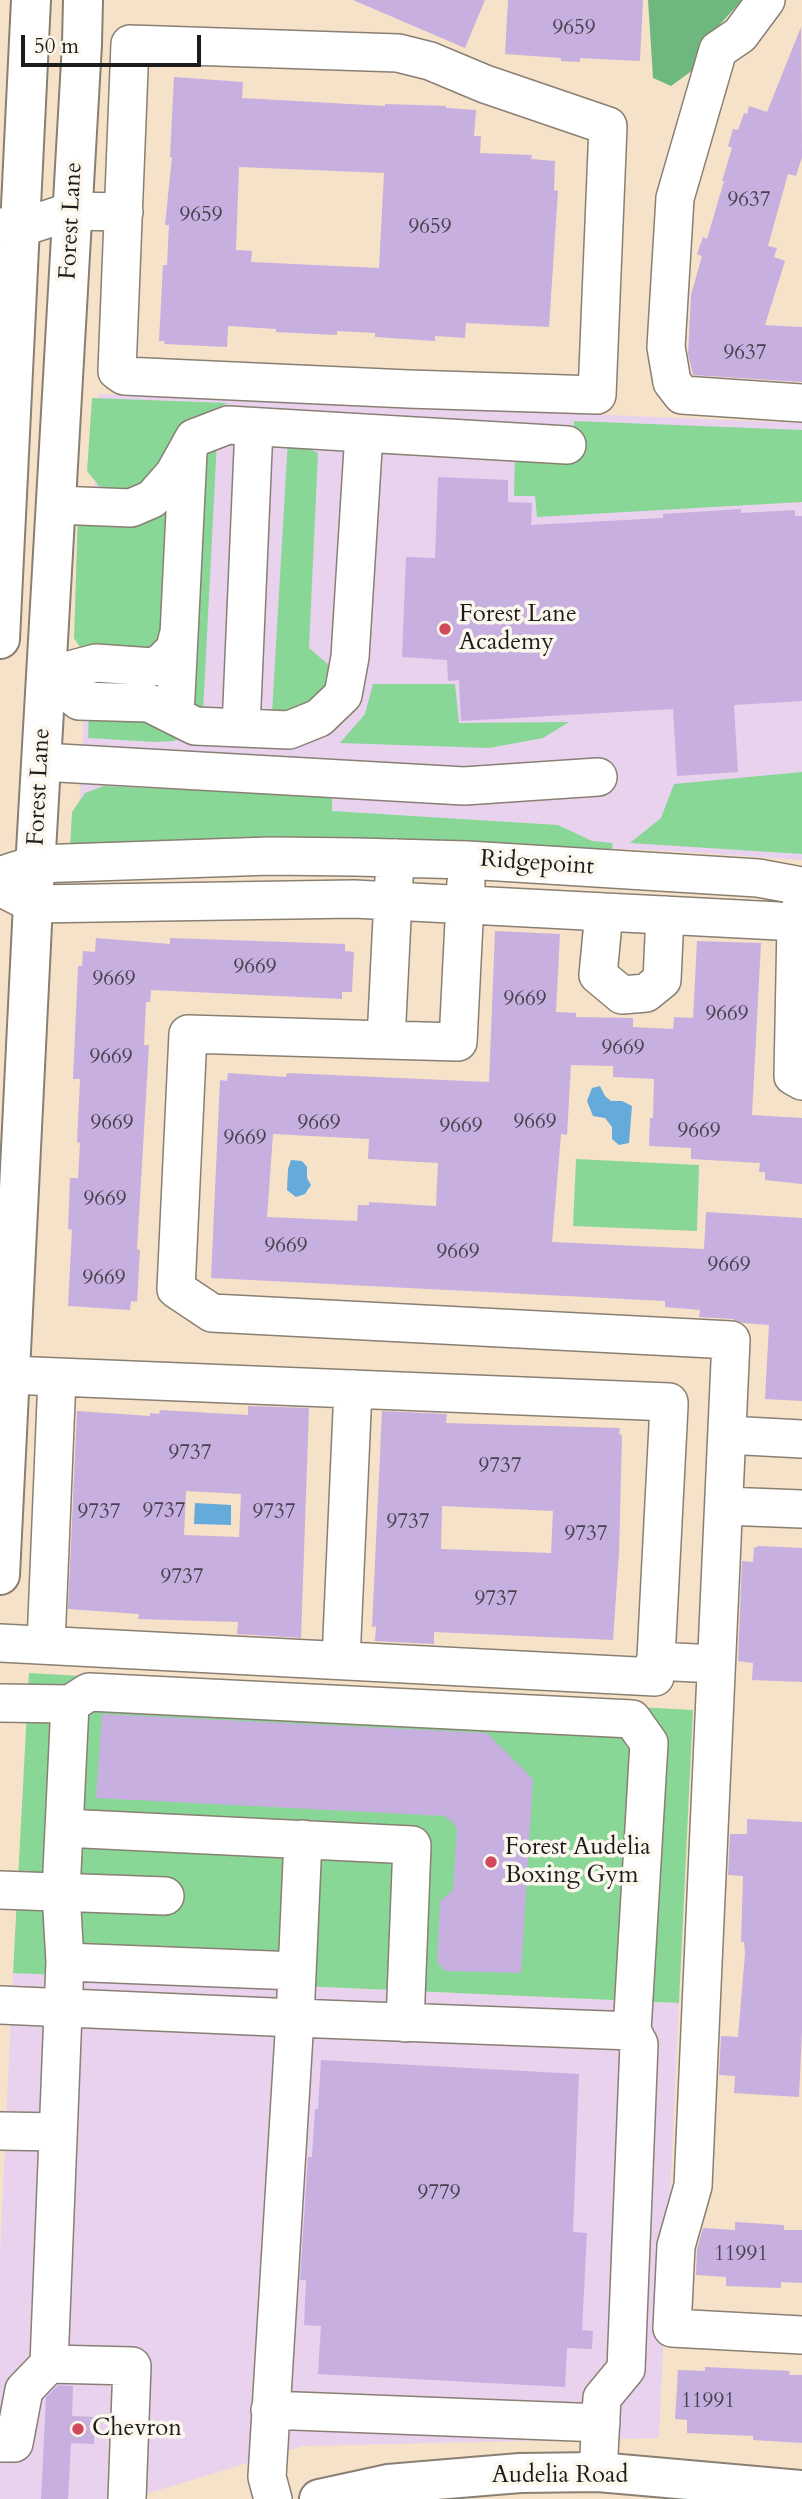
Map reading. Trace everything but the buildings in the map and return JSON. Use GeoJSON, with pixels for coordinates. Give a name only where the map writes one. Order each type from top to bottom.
{"type":"FeatureCollection","features":[{"type":"Feature","properties":{"kind":"main road"},"geometry":{"type":"LineString","coordinates":[[0,639],[11,191],[31,0]]}},
{"type":"Feature","properties":{"kind":"main road","name":"Forest Lane"},"geometry":{"type":"LineString","coordinates":[[0,1575],[5,1375],[33,904],[18,870],[42,762],[83,0]]}},
{"type":"Feature","properties":{"kind":"main road"},"geometry":{"type":"LineString","coordinates":[[5,464],[24,508],[28,541],[22,652],[26,671],[47,676]]}},
{"type":"Feature","properties":{"kind":"main road","name":"Audelia Road"},"geometry":{"type":"LineString","coordinates":[[319,2499],[388,2484],[520,2473],[597,2485],[802,2490]]}},
{"type":"Feature","properties":{"kind":"street"},"geometry":{"type":"LineString","coordinates":[[766,0],[740,35],[718,50],[675,198],[666,347],[672,382],[682,395],[802,403]]}},
{"type":"Feature","properties":{"kind":"street"},"geometry":{"type":"LineString","coordinates":[[82,44],[130,44],[398,53],[430,61],[485,84],[608,127],[597,395],[124,376],[117,371],[130,44]]}},
{"type":"Feature","properties":{"kind":"street"},"geometry":{"type":"LineString","coordinates":[[11,191],[72,211]]}},
{"type":"Feature","properties":{"kind":"street"},"geometry":{"type":"LineString","coordinates":[[10,228],[72,211],[124,212]]}},
{"type":"Feature","properties":{"kind":"street"},"geometry":{"type":"LineString","coordinates":[[56,505],[131,508],[152,499],[174,474],[194,438],[228,425],[567,444]]}},
{"type":"Feature","properties":{"kind":"street"},"geometry":{"type":"LineString","coordinates":[[241,728],[254,427]]}},
{"type":"Feature","properties":{"kind":"street"},"geometry":{"type":"LineString","coordinates":[[47,676],[79,701],[149,703],[195,726],[289,730],[319,718],[342,695],[350,657],[364,433]]}},
{"type":"Feature","properties":{"kind":"street"},"geometry":{"type":"LineString","coordinates":[[175,716],[188,449]]}},
{"type":"Feature","properties":{"kind":"street"},"geometry":{"type":"LineString","coordinates":[[47,676],[96,663],[152,667],[162,662],[175,649],[178,636]]}},
{"type":"Feature","properties":{"kind":"street"},"geometry":{"type":"LineString","coordinates":[[42,762],[464,786],[598,777]]}},
{"type":"Feature","properties":{"kind":"street"},"geometry":{"type":"LineString","coordinates":[[270,856],[270,899]]}},
{"type":"Feature","properties":{"kind":"street","name":"Ridgepoint"},"geometry":{"type":"LineString","coordinates":[[18,870],[270,856],[395,858],[758,878],[802,886]]}},
{"type":"Feature","properties":{"kind":"street"},"geometry":{"type":"LineString","coordinates":[[386,1040],[395,858]]}},
{"type":"Feature","properties":{"kind":"street"},"geometry":{"type":"LineString","coordinates":[[467,860],[458,1042],[188,1034],[176,1289],[212,1313],[731,1339],[693,2186],[676,2246],[672,2328],[802,2335]]}},
{"type":"Feature","properties":{"kind":"street"},"geometry":{"type":"LineString","coordinates":[[633,914],[634,870]]}},
{"type":"Feature","properties":{"kind":"street","name":"Ridgepoint"},"geometry":{"type":"LineString","coordinates":[[0,887],[33,904],[270,899],[392,901],[778,921],[800,917]]}},
{"type":"Feature","properties":{"kind":"street"},"geometry":{"type":"LineString","coordinates":[[800,917],[793,1076],[802,1081]]}},
{"type":"Feature","properties":{"kind":"street"},"geometry":{"type":"LineString","coordinates":[[0,1643],[46,1643],[655,1676],[669,1402],[5,1375]]}},
{"type":"Feature","properties":{"kind":"street"},"geometry":{"type":"LineString","coordinates":[[46,1643],[57,1377]]}},
{"type":"Feature","properties":{"kind":"street"},"geometry":{"type":"LineString","coordinates":[[341,1660],[353,1389]]}},
{"type":"Feature","properties":{"kind":"street"},"geometry":{"type":"LineString","coordinates":[[668,1406],[802,1439]]}},
{"type":"Feature","properties":{"kind":"street"},"geometry":{"type":"LineString","coordinates":[[724,1506],[802,1509]]}},
{"type":"Feature","properties":{"kind":"street"},"geometry":{"type":"LineString","coordinates":[[655,1661],[716,1664]]}},
{"type":"Feature","properties":{"kind":"street"},"geometry":{"type":"LineString","coordinates":[[0,1703],[70,1704],[89,1692],[632,1720],[649,1743],[632,2031],[639,2044],[626,2369],[602,2398],[597,2485]]}},
{"type":"Feature","properties":{"kind":"street"},"geometry":{"type":"LineString","coordinates":[[0,2442],[14,2444],[24,2390],[49,2364],[65,1962],[61,1892],[70,1704]]}},
{"type":"Feature","properties":{"kind":"street"},"geometry":{"type":"LineString","coordinates":[[64,1828],[412,1845],[405,2023]]}},
{"type":"Feature","properties":{"kind":"street"},"geometry":{"type":"LineString","coordinates":[[273,2499],[267,2477],[270,2410],[295,2018],[303,1839]]}},
{"type":"Feature","properties":{"kind":"street"},"geometry":{"type":"LineString","coordinates":[[0,1889],[165,1896]]}},
{"type":"Feature","properties":{"kind":"street"},"geometry":{"type":"LineString","coordinates":[[65,1962],[297,1971]]}},
{"type":"Feature","properties":{"kind":"street"},"geometry":{"type":"LineString","coordinates":[[0,2005],[632,2031]]}},
{"type":"Feature","properties":{"kind":"street"},"geometry":{"type":"LineString","coordinates":[[0,2131],[58,2132]]}},
{"type":"Feature","properties":{"kind":"street"},"geometry":{"type":"LineString","coordinates":[[49,2364],[132,2366],[127,2499]]}},
{"type":"Feature","properties":{"kind":"street"},"geometry":{"type":"LineString","coordinates":[[270,2410],[601,2423]]}},
{"type":"Feature","properties":{"kind":"shaded area","name":"Forest Lane Academy"},"geometry":{"type":"Polygon","coordinates":[[[99,394],[802,423],[802,860],[347,836],[78,838],[99,394]]]}},
{"type":"Feature","properties":{"kind":"shaded area"},"geometry":{"type":"Polygon","coordinates":[[[13,1973],[679,2003],[659,2438],[303,2446],[130,2499],[0,2499],[0,2254],[13,1973]]]}},
{"type":"Feature","properties":{"kind":"green space"},"geometry":{"type":"Polygon","coordinates":[[[648,0],[742,0],[705,41],[693,70],[671,86],[653,78],[648,0]]]}},
{"type":"Feature","properties":{"kind":"green space"},"geometry":{"type":"Polygon","coordinates":[[[92,398],[228,403],[205,413],[186,429],[151,479],[121,491],[99,486],[87,471],[92,398]]]}},
{"type":"Feature","properties":{"kind":"green space"},"geometry":{"type":"Polygon","coordinates":[[[574,421],[802,430],[802,502],[537,517],[535,496],[514,496],[515,450],[572,453],[574,421]]]}},
{"type":"Feature","properties":{"kind":"green space"},"geometry":{"type":"Polygon","coordinates":[[[288,439],[318,453],[309,648],[330,666],[325,687],[313,698],[291,711],[272,713],[288,439]]]}},
{"type":"Feature","properties":{"kind":"green space"},"geometry":{"type":"Polygon","coordinates":[[[217,441],[203,712],[188,700],[194,465],[217,441]]]}},
{"type":"Feature","properties":{"kind":"green space"},"geometry":{"type":"Polygon","coordinates":[[[172,495],[166,633],[151,652],[81,649],[74,638],[78,511],[172,495]]]}},
{"type":"Feature","properties":{"kind":"green space"},"geometry":{"type":"Polygon","coordinates":[[[373,684],[455,684],[459,723],[569,722],[543,738],[489,748],[340,743],[365,714],[373,684]]]}},
{"type":"Feature","properties":{"kind":"green space"},"geometry":{"type":"Polygon","coordinates":[[[89,712],[142,715],[182,738],[155,742],[88,738],[89,712]]]}},
{"type":"Feature","properties":{"kind":"green space"},"geometry":{"type":"Polygon","coordinates":[[[802,772],[802,854],[630,843],[661,818],[674,784],[802,772]]]}},
{"type":"Feature","properties":{"kind":"green space"},"geometry":{"type":"Polygon","coordinates":[[[104,786],[332,797],[332,811],[558,825],[592,841],[612,843],[613,853],[200,840],[70,849],[72,812],[85,793],[104,786]]]}},
{"type":"Feature","properties":{"kind":"green space"},"geometry":{"type":"Polygon","coordinates":[[[576,1159],[699,1165],[697,1231],[573,1226],[576,1159]]]}},
{"type":"Feature","properties":{"kind":"green space"},"geometry":{"type":"Polygon","coordinates":[[[29,1673],[693,1710],[679,2003],[13,1973],[29,1673]]]}},
{"type":"Feature","properties":{"kind":"water"},"geometry":{"type":"Polygon","coordinates":[[[600,1086],[611,1101],[622,1101],[632,1106],[629,1143],[619,1145],[612,1139],[612,1127],[605,1118],[593,1116],[587,1101],[592,1088],[600,1086]]]}},
{"type":"Feature","properties":{"kind":"water"},"geometry":{"type":"Polygon","coordinates":[[[291,1160],[302,1161],[307,1167],[307,1178],[311,1185],[305,1194],[296,1197],[287,1190],[291,1160]]]}},
{"type":"Feature","properties":{"kind":"water"},"geometry":{"type":"Polygon","coordinates":[[[195,1503],[231,1505],[231,1525],[194,1524],[195,1503]]]}},
{"type":"Feature","properties":{"kind":"place","name":"Forest Lane Academy"},"geometry":{"type":"Point","coordinates":[445,629]}},
{"type":"Feature","properties":{"kind":"place","name":"Forest Audelia Boxing Gym"},"geometry":{"type":"Point","coordinates":[491,1862]}},
{"type":"Feature","properties":{"kind":"place","name":"Chevron"},"geometry":{"type":"Point","coordinates":[78,2429]}}]}
